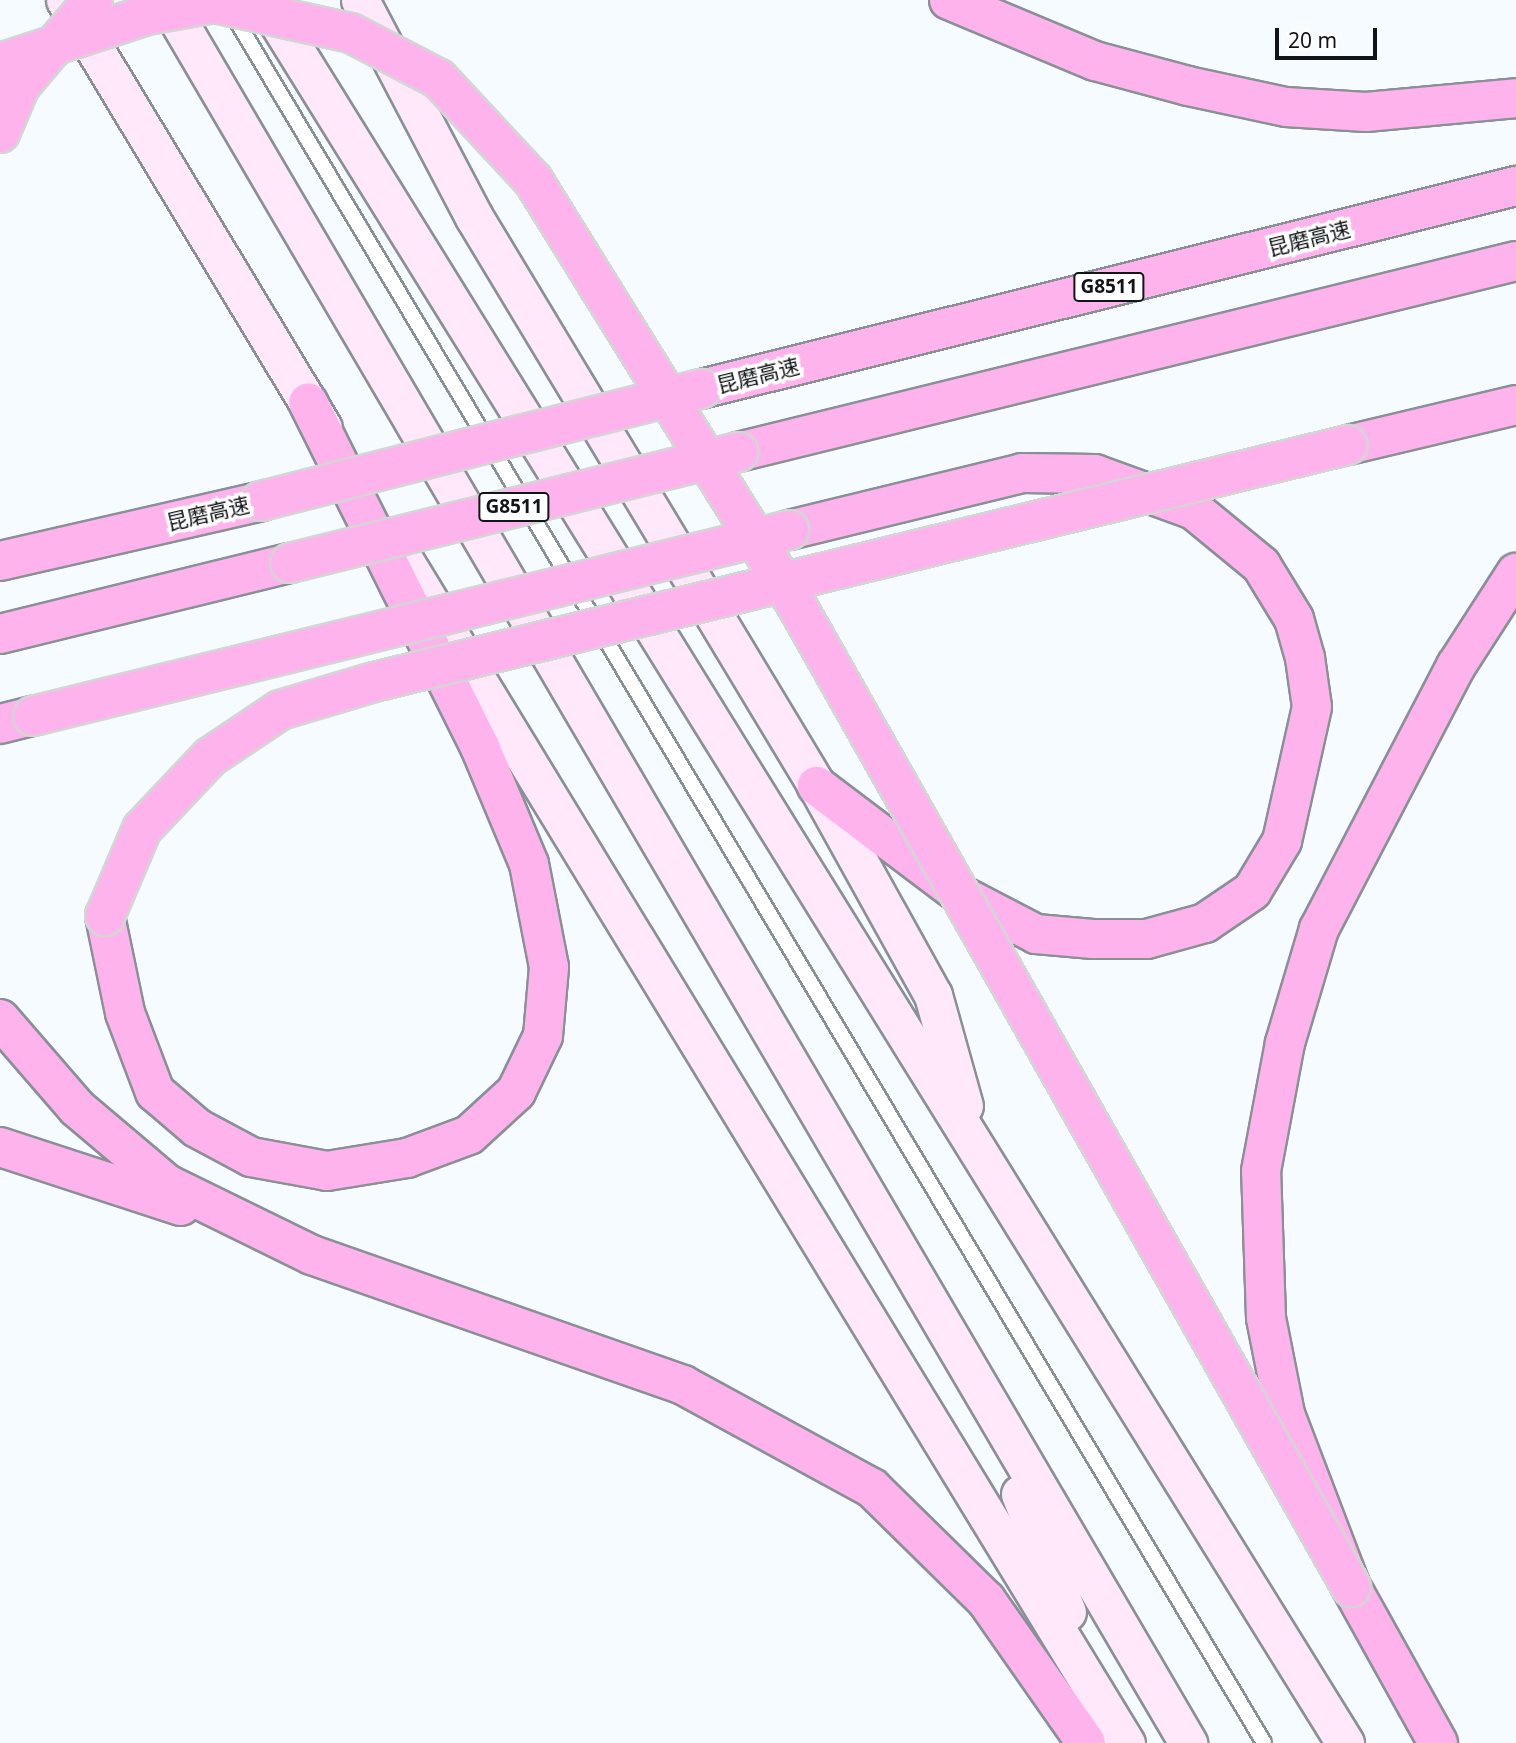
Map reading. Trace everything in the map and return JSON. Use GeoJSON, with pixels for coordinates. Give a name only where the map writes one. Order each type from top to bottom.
{"type":"FeatureCollection","features":[{"type":"Feature","properties":{"kind":"highway"},"geometry":{"type":"LineString","coordinates":[[0,133],[20,86],[93,0]]}},
{"type":"Feature","properties":{"kind":"highway"},"geometry":{"type":"LineString","coordinates":[[949,0],[1095,61],[1286,107],[1366,112],[1516,98]]}},
{"type":"Feature","properties":{"kind":"highway"},"geometry":{"type":"LineString","coordinates":[[0,63],[148,15],[214,4],[351,33],[439,79],[533,180],[796,604],[1438,1743]]}},
{"type":"Feature","properties":{"kind":"highway","name":"昆磨高速"},"geometry":{"type":"LineString","coordinates":[[0,561],[261,501],[1516,186]]}},
{"type":"Feature","properties":{"kind":"highway","name":"G8511"},"geometry":{"type":"LineString","coordinates":[[0,634],[1516,261]]}},
{"type":"Feature","properties":{"kind":"highway"},"geometry":{"type":"LineString","coordinates":[[308,402],[480,747],[529,864],[549,967],[542,1036],[516,1092],[469,1135],[407,1158],[327,1171],[251,1157],[197,1128],[155,1092],[125,1013],[105,916],[142,829],[210,757],[280,710],[374,682],[1348,445],[1516,405]]}},
{"type":"Feature","properties":{"kind":"highway"},"geometry":{"type":"LineString","coordinates":[[16,720],[1022,472],[1095,474],[1194,510],[1261,565],[1294,619],[1305,658],[1312,707],[1282,841],[1252,891],[1205,923],[1147,939],[1093,939],[1035,934],[961,895],[817,786]]}},
{"type":"Feature","properties":{"kind":"highway"},"geometry":{"type":"LineString","coordinates":[[1351,1587],[1285,1414],[1266,1318],[1261,1171],[1285,1042],[1319,929],[1455,666],[1516,573]]}},
{"type":"Feature","properties":{"kind":"highway"},"geometry":{"type":"LineString","coordinates":[[0,1019],[77,1108],[167,1184],[312,1255],[682,1385],[873,1488],[986,1600],[1086,1743]]}},
{"type":"Feature","properties":{"kind":"highway"},"geometry":{"type":"LineString","coordinates":[[0,1147],[282,1240]]}},
{"type":"Feature","properties":{"kind":"main road"},"geometry":{"type":"LineString","coordinates":[[65,0],[1126,1743]]}},
{"type":"Feature","properties":{"kind":"main road"},"geometry":{"type":"LineString","coordinates":[[166,0],[1188,1743]]}},
{"type":"Feature","properties":{"kind":"main road"},"geometry":{"type":"LineString","coordinates":[[264,0],[1345,1743]]}},
{"type":"Feature","properties":{"kind":"main road"},"geometry":{"type":"LineString","coordinates":[[360,0],[474,217],[817,786],[933,995],[975,1148]]}},
{"type":"Feature","properties":{"kind":"main road"},"geometry":{"type":"LineString","coordinates":[[975,1383],[1105,1709]]}},
{"type":"Feature","properties":{"kind":"lane"},"geometry":{"type":"LineString","coordinates":[[224,0],[1264,1743]]}}]}
